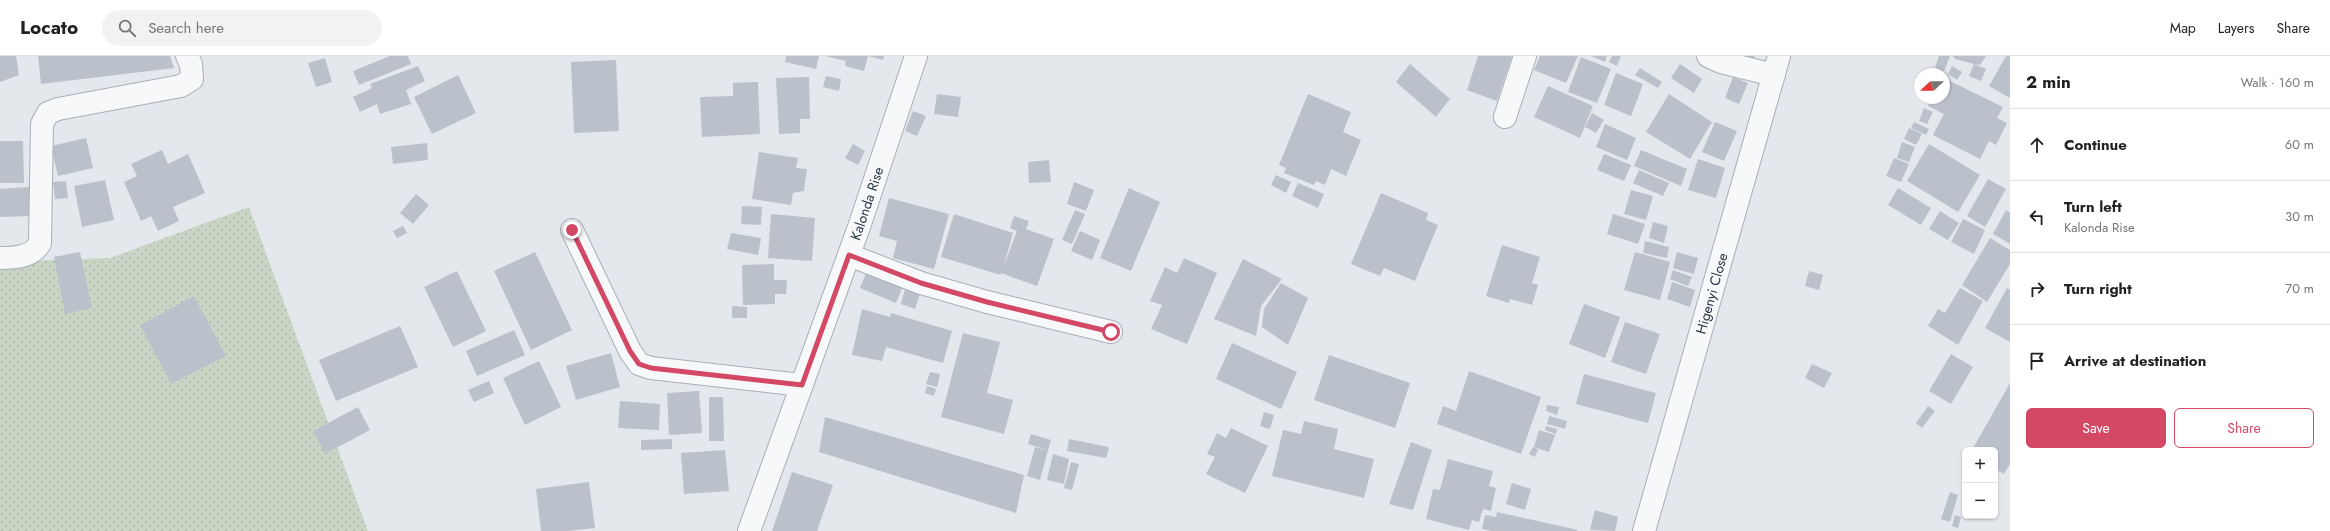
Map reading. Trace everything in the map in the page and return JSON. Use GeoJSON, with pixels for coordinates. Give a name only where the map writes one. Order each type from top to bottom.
{"type":"FeatureCollection","features":[{"type":"Feature","properties":{"kind":"street"},"geometry":{"type":"LineString","coordinates":[[0,258],[30,254],[36,250],[40,242],[42,124],[48,113],[58,109],[181,86],[192,79],[187,56]]}},
{"type":"Feature","properties":{"kind":"street","name":"Kalonda Rise"},"geometry":{"type":"LineString","coordinates":[[749,531],[849,255],[916,56]]}},
{"type":"Feature","properties":{"kind":"street"},"geometry":{"type":"LineString","coordinates":[[1505,118],[1525,56]]}},
{"type":"Feature","properties":{"kind":"street"},"geometry":{"type":"LineString","coordinates":[[1708,56],[1721,62],[1776,65]]}},
{"type":"Feature","properties":{"kind":"street","name":"Higenyi Close"},"geometry":{"type":"LineString","coordinates":[[1644,531],[1776,65]]}},
{"type":"Feature","properties":{"kind":"street"},"geometry":{"type":"LineString","coordinates":[[572,230],[630,351],[639,364],[651,368],[802,385]]}},
{"type":"Feature","properties":{"kind":"street"},"geometry":{"type":"LineString","coordinates":[[849,255],[921,283],[987,302],[1111,332]]}},
{"type":"Feature","properties":{"kind":"green space"},"geometry":{"type":"Polygon","coordinates":[[[249,207],[368,531],[0,531],[0,262],[110,258],[249,207]]]}},
{"type":"Feature","properties":{"kind":"building"},"geometry":{"type":"Polygon","coordinates":[[[0,56],[16,56],[19,75],[0,82],[0,56]]]}},
{"type":"Feature","properties":{"kind":"building"},"geometry":{"type":"Polygon","coordinates":[[[38,56],[170,56],[174,68],[41,84],[38,56]]]}},
{"type":"Feature","properties":{"kind":"building"},"geometry":{"type":"Polygon","coordinates":[[[390,56],[408,56],[411,64],[359,85],[353,71],[390,56]]]}},
{"type":"Feature","properties":{"kind":"building"},"geometry":{"type":"Polygon","coordinates":[[[786,56],[819,56],[816,69],[785,62],[786,56]]]}},
{"type":"Feature","properties":{"kind":"building"},"geometry":{"type":"Polygon","coordinates":[[[825,56],[868,56],[864,71],[845,66],[846,61],[825,56]]]}},
{"type":"Feature","properties":{"kind":"building"},"geometry":{"type":"Polygon","coordinates":[[[868,56],[884,56],[883,60],[868,56]]]}},
{"type":"Feature","properties":{"kind":"building"},"geometry":{"type":"Polygon","coordinates":[[[1478,56],[1512,56],[1497,101],[1467,90],[1478,56]]]}},
{"type":"Feature","properties":{"kind":"building"},"geometry":{"type":"Polygon","coordinates":[[[1540,56],[1578,56],[1566,83],[1534,70],[1540,56]]]}},
{"type":"Feature","properties":{"kind":"building"},"geometry":{"type":"Polygon","coordinates":[[[1591,56],[1607,56],[1605,62],[1591,56]]]}},
{"type":"Feature","properties":{"kind":"building"},"geometry":{"type":"Polygon","coordinates":[[[1612,56],[1621,56],[1617,66],[1609,62],[1612,56]]]}},
{"type":"Feature","properties":{"kind":"building"},"geometry":{"type":"Polygon","coordinates":[[[1744,56],[1755,56],[1753,65],[1743,63],[1744,56]]]}},
{"type":"Feature","properties":{"kind":"building"},"geometry":{"type":"Polygon","coordinates":[[[1939,56],[1950,56],[1945,68],[1935,67],[1939,56]]]}},
{"type":"Feature","properties":{"kind":"building"},"geometry":{"type":"Polygon","coordinates":[[[1953,56],[1986,56],[1980,65],[1955,59],[1953,56]]]}},
{"type":"Feature","properties":{"kind":"building"},"geometry":{"type":"Polygon","coordinates":[[[2006,56],[2010,56],[2010,98],[1989,86],[2006,56]]]}},
{"type":"Feature","properties":{"kind":"building"},"geometry":{"type":"Polygon","coordinates":[[[1581,57],[1611,69],[1597,103],[1568,92],[1581,57]]]}},
{"type":"Feature","properties":{"kind":"building"},"geometry":{"type":"Polygon","coordinates":[[[325,58],[332,82],[316,87],[308,63],[325,58]]]}},
{"type":"Feature","properties":{"kind":"building"},"geometry":{"type":"Polygon","coordinates":[[[616,60],[619,131],[574,133],[571,62],[616,60]]]}},
{"type":"Feature","properties":{"kind":"building"},"geometry":{"type":"Polygon","coordinates":[[[1410,64],[1450,99],[1436,117],[1396,82],[1410,64]]]}},
{"type":"Feature","properties":{"kind":"building"},"geometry":{"type":"Polygon","coordinates":[[[1680,64],[1702,79],[1694,93],[1671,78],[1680,64]]]}},
{"type":"Feature","properties":{"kind":"building"},"geometry":{"type":"Polygon","coordinates":[[[1974,64],[1986,69],[1981,81],[1969,76],[1974,64]]]}},
{"type":"Feature","properties":{"kind":"building"},"geometry":{"type":"Polygon","coordinates":[[[418,66],[425,81],[406,90],[411,104],[380,114],[377,104],[360,112],[353,97],[372,88],[370,84],[418,66]]]}},
{"type":"Feature","properties":{"kind":"building"},"geometry":{"type":"Polygon","coordinates":[[[1952,66],[1962,72],[1957,80],[1950,75],[1952,66]]]}},
{"type":"Feature","properties":{"kind":"building"},"geometry":{"type":"Polygon","coordinates":[[[1640,68],[1662,82],[1658,88],[1635,75],[1640,68]]]}},
{"type":"Feature","properties":{"kind":"building"},"geometry":{"type":"Polygon","coordinates":[[[1616,73],[1643,84],[1631,116],[1604,105],[1616,73]]]}},
{"type":"Feature","properties":{"kind":"building"},"geometry":{"type":"Polygon","coordinates":[[[458,75],[476,113],[432,134],[414,97],[458,75]]]}},
{"type":"Feature","properties":{"kind":"building"},"geometry":{"type":"Polygon","coordinates":[[[826,76],[841,79],[839,91],[823,87],[826,76]]]}},
{"type":"Feature","properties":{"kind":"building"},"geometry":{"type":"Polygon","coordinates":[[[809,77],[810,119],[800,119],[800,133],[779,134],[776,78],[809,77]]]}},
{"type":"Feature","properties":{"kind":"building"},"geometry":{"type":"Polygon","coordinates":[[[1733,77],[1748,83],[1739,104],[1725,98],[1733,77]]]}},
{"type":"Feature","properties":{"kind":"building"},"geometry":{"type":"Polygon","coordinates":[[[1950,81],[2003,107],[1997,118],[2007,123],[1996,145],[1989,141],[1980,159],[1933,135],[1944,114],[1928,106],[1929,104],[1950,104],[1950,81]]]}},
{"type":"Feature","properties":{"kind":"building"},"geometry":{"type":"Polygon","coordinates":[[[758,82],[760,134],[702,137],[700,97],[733,96],[733,83],[758,82]]]}},
{"type":"Feature","properties":{"kind":"building"},"geometry":{"type":"Polygon","coordinates":[[[1548,86],[1593,106],[1580,138],[1534,117],[1548,86]]]}},
{"type":"Feature","properties":{"kind":"building"},"geometry":{"type":"Polygon","coordinates":[[[937,94],[961,97],[958,117],[934,114],[937,94]]]}},
{"type":"Feature","properties":{"kind":"building"},"geometry":{"type":"Polygon","coordinates":[[[1308,94],[1351,112],[1343,132],[1361,140],[1346,176],[1331,169],[1325,185],[1316,181],[1314,185],[1284,173],[1286,168],[1279,165],[1308,94]]]}},
{"type":"Feature","properties":{"kind":"building"},"geometry":{"type":"Polygon","coordinates":[[[1669,94],[1712,122],[1690,159],[1646,132],[1669,94]]]}},
{"type":"Feature","properties":{"kind":"building"},"geometry":{"type":"Polygon","coordinates":[[[1924,108],[1933,112],[1927,124],[1919,121],[1924,108]]]}},
{"type":"Feature","properties":{"kind":"building"},"geometry":{"type":"Polygon","coordinates":[[[913,111],[926,116],[917,136],[905,131],[913,111]]]}},
{"type":"Feature","properties":{"kind":"building"},"geometry":{"type":"Polygon","coordinates":[[[1592,113],[1604,120],[1596,133],[1585,127],[1592,113]]]}},
{"type":"Feature","properties":{"kind":"building"},"geometry":{"type":"Polygon","coordinates":[[[1715,122],[1737,131],[1724,161],[1702,152],[1715,122]]]}},
{"type":"Feature","properties":{"kind":"building"},"geometry":{"type":"Polygon","coordinates":[[[1914,122],[1929,129],[1926,135],[1911,128],[1914,122]]]}},
{"type":"Feature","properties":{"kind":"building"},"geometry":{"type":"Polygon","coordinates":[[[1605,124],[1636,138],[1627,160],[1596,147],[1605,124]]]}},
{"type":"Feature","properties":{"kind":"building"},"geometry":{"type":"Polygon","coordinates":[[[1909,128],[1922,134],[1916,145],[1904,139],[1909,128]]]}},
{"type":"Feature","properties":{"kind":"building"},"geometry":{"type":"Polygon","coordinates":[[[86,138],[93,168],[58,176],[51,146],[86,138]]]}},
{"type":"Feature","properties":{"kind":"building"},"geometry":{"type":"Polygon","coordinates":[[[0,141],[23,141],[24,183],[0,183],[0,141]]]}},
{"type":"Feature","properties":{"kind":"building"},"geometry":{"type":"Polygon","coordinates":[[[1902,142],[1915,147],[1909,162],[1897,158],[1902,142]]]}},
{"type":"Feature","properties":{"kind":"building"},"geometry":{"type":"Polygon","coordinates":[[[427,143],[428,160],[393,164],[391,147],[427,143]]]}},
{"type":"Feature","properties":{"kind":"building"},"geometry":{"type":"Polygon","coordinates":[[[853,144],[865,151],[858,165],[845,158],[853,144]]]}},
{"type":"Feature","properties":{"kind":"building"},"geometry":{"type":"Polygon","coordinates":[[[1929,144],[1980,175],[1958,212],[1907,181],[1929,144]]]}},
{"type":"Feature","properties":{"kind":"building"},"geometry":{"type":"Polygon","coordinates":[[[162,150],[168,164],[188,154],[205,193],[173,207],[179,221],[158,231],[151,216],[141,221],[124,182],[137,176],[131,164],[162,150]]]}},
{"type":"Feature","properties":{"kind":"building"},"geometry":{"type":"Polygon","coordinates":[[[1641,150],[1687,169],[1681,186],[1634,166],[1641,150]]]}},
{"type":"Feature","properties":{"kind":"building"},"geometry":{"type":"Polygon","coordinates":[[[759,152],[798,158],[796,168],[807,169],[804,191],[793,193],[791,205],[752,199],[759,152]]]}},
{"type":"Feature","properties":{"kind":"building"},"geometry":{"type":"Polygon","coordinates":[[[1604,154],[1631,165],[1624,181],[1597,170],[1604,154]]]}},
{"type":"Feature","properties":{"kind":"building"},"geometry":{"type":"Polygon","coordinates":[[[1894,158],[1909,164],[1901,182],[1886,176],[1894,158]]]}},
{"type":"Feature","properties":{"kind":"building"},"geometry":{"type":"Polygon","coordinates":[[[1698,159],[1725,168],[1716,198],[1688,190],[1698,159]]]}},
{"type":"Feature","properties":{"kind":"building"},"geometry":{"type":"Polygon","coordinates":[[[1049,160],[1051,182],[1029,183],[1028,162],[1049,160]]]}},
{"type":"Feature","properties":{"kind":"building"},"geometry":{"type":"Polygon","coordinates":[[[1639,170],[1669,183],[1663,196],[1633,183],[1639,170]]]}},
{"type":"Feature","properties":{"kind":"building"},"geometry":{"type":"Polygon","coordinates":[[[1276,175],[1291,182],[1286,193],[1271,185],[1276,175]]]}},
{"type":"Feature","properties":{"kind":"building"},"geometry":{"type":"Polygon","coordinates":[[[1988,179],[2006,189],[1985,227],[1967,216],[1988,179]]]}},
{"type":"Feature","properties":{"kind":"building"},"geometry":{"type":"Polygon","coordinates":[[[105,180],[114,220],[82,227],[74,186],[105,180]]]}},
{"type":"Feature","properties":{"kind":"building"},"geometry":{"type":"Polygon","coordinates":[[[66,181],[68,198],[55,199],[53,182],[66,181]]]}},
{"type":"Feature","properties":{"kind":"building"},"geometry":{"type":"Polygon","coordinates":[[[1074,182],[1094,190],[1086,211],[1067,204],[1074,182]]]}},
{"type":"Feature","properties":{"kind":"building"},"geometry":{"type":"Polygon","coordinates":[[[1298,183],[1324,194],[1318,208],[1292,196],[1298,183]]]}},
{"type":"Feature","properties":{"kind":"building"},"geometry":{"type":"Polygon","coordinates":[[[29,187],[30,216],[0,217],[0,189],[29,187]]]}},
{"type":"Feature","properties":{"kind":"building"},"geometry":{"type":"Polygon","coordinates":[[[1129,188],[1160,202],[1131,271],[1100,258],[1129,188]]]}},
{"type":"Feature","properties":{"kind":"building"},"geometry":{"type":"Polygon","coordinates":[[[1898,188],[1931,208],[1921,225],[1888,205],[1898,188]]]}},
{"type":"Feature","properties":{"kind":"building"},"geometry":{"type":"Polygon","coordinates":[[[1631,190],[1653,196],[1646,220],[1624,214],[1631,190]]]}},
{"type":"Feature","properties":{"kind":"building"},"geometry":{"type":"Polygon","coordinates":[[[1381,193],[1428,213],[1426,220],[1438,225],[1415,281],[1384,268],[1380,276],[1351,264],[1381,193]]]}},
{"type":"Feature","properties":{"kind":"building"},"geometry":{"type":"Polygon","coordinates":[[[416,194],[429,205],[413,224],[400,213],[416,194]]]}},
{"type":"Feature","properties":{"kind":"building"},"geometry":{"type":"Polygon","coordinates":[[[889,198],[949,214],[934,269],[893,258],[897,241],[879,236],[889,198]]]}},
{"type":"Feature","properties":{"kind":"building"},"geometry":{"type":"Polygon","coordinates":[[[742,206],[762,207],[761,225],[741,224],[742,206]]]}},
{"type":"Feature","properties":{"kind":"building"},"geometry":{"type":"Polygon","coordinates":[[[1075,210],[1085,214],[1072,244],[1062,240],[1075,210]]]}},
{"type":"Feature","properties":{"kind":"building"},"geometry":{"type":"Polygon","coordinates":[[[2006,210],[2010,213],[2010,244],[1993,234],[2006,210]]]}},
{"type":"Feature","properties":{"kind":"building"},"geometry":{"type":"Polygon","coordinates":[[[1940,211],[1959,223],[1948,240],[1929,229],[1940,211]]]}},
{"type":"Feature","properties":{"kind":"building"},"geometry":{"type":"Polygon","coordinates":[[[771,214],[815,218],[812,261],[768,258],[771,214]]]}},
{"type":"Feature","properties":{"kind":"building"},"geometry":{"type":"Polygon","coordinates":[[[954,214],[1013,233],[1003,268],[1017,231],[1010,228],[1014,216],[1029,221],[1026,229],[1054,239],[1037,286],[1001,273],[1001,275],[941,257],[954,214]]]}},
{"type":"Feature","properties":{"kind":"building"},"geometry":{"type":"Polygon","coordinates":[[[1613,214],[1645,224],[1638,244],[1607,234],[1613,214]]]}},
{"type":"Feature","properties":{"kind":"building"},"geometry":{"type":"Polygon","coordinates":[[[1963,219],[1985,230],[1974,254],[1951,242],[1963,219]]]}},
{"type":"Feature","properties":{"kind":"building"},"geometry":{"type":"Polygon","coordinates":[[[1653,222],[1668,226],[1664,243],[1649,238],[1653,222]]]}},
{"type":"Feature","properties":{"kind":"building"},"geometry":{"type":"Polygon","coordinates":[[[403,226],[407,233],[397,238],[393,231],[403,226]]]}},
{"type":"Feature","properties":{"kind":"building"},"geometry":{"type":"Polygon","coordinates":[[[1080,231],[1100,240],[1092,260],[1071,251],[1080,231]]]}},
{"type":"Feature","properties":{"kind":"building"},"geometry":{"type":"Polygon","coordinates":[[[731,233],[761,238],[758,255],[727,249],[731,233]]]}},
{"type":"Feature","properties":{"kind":"building"},"geometry":{"type":"Polygon","coordinates":[[[1990,238],[2010,250],[2010,264],[1987,302],[1962,285],[1990,238]]]}},
{"type":"Feature","properties":{"kind":"building"},"geometry":{"type":"Polygon","coordinates":[[[1645,241],[1669,247],[1667,258],[1643,253],[1645,241]]]}},
{"type":"Feature","properties":{"kind":"building"},"geometry":{"type":"Polygon","coordinates":[[[1502,245],[1540,257],[1532,283],[1538,285],[1532,305],[1510,299],[1509,303],[1486,296],[1502,245]]]}},
{"type":"Feature","properties":{"kind":"building"},"geometry":{"type":"Polygon","coordinates":[[[80,252],[92,308],[65,314],[54,257],[80,252]]]}},
{"type":"Feature","properties":{"kind":"building"},"geometry":{"type":"Polygon","coordinates":[[[535,252],[572,330],[531,350],[494,271],[535,252]]]}},
{"type":"Feature","properties":{"kind":"building"},"geometry":{"type":"Polygon","coordinates":[[[1635,252],[1670,262],[1660,300],[1624,290],[1635,252]]]}},
{"type":"Feature","properties":{"kind":"building"},"geometry":{"type":"Polygon","coordinates":[[[1677,252],[1698,258],[1694,274],[1673,268],[1677,252]]]}},
{"type":"Feature","properties":{"kind":"building"},"geometry":{"type":"Polygon","coordinates":[[[1184,258],[1217,273],[1187,344],[1151,329],[1162,305],[1150,301],[1165,267],[1177,273],[1184,258]]]}},
{"type":"Feature","properties":{"kind":"building"},"geometry":{"type":"Polygon","coordinates":[[[1243,259],[1282,279],[1261,306],[1256,336],[1214,319],[1243,259]]]}},
{"type":"Feature","properties":{"kind":"building"},"geometry":{"type":"Polygon","coordinates":[[[774,264],[774,280],[787,280],[786,294],[775,294],[775,304],[743,305],[742,265],[774,264]]]}},
{"type":"Feature","properties":{"kind":"building"},"geometry":{"type":"Polygon","coordinates":[[[868,269],[904,283],[896,303],[860,288],[868,269]]]}},
{"type":"Feature","properties":{"kind":"building"},"geometry":{"type":"Polygon","coordinates":[[[1673,270],[1692,277],[1688,286],[1670,279],[1673,270]]]}},
{"type":"Feature","properties":{"kind":"building"},"geometry":{"type":"Polygon","coordinates":[[[457,271],[486,331],[453,347],[424,287],[457,271]]]}},
{"type":"Feature","properties":{"kind":"building"},"geometry":{"type":"Polygon","coordinates":[[[1809,271],[1823,275],[1819,290],[1805,286],[1809,271]]]}},
{"type":"Feature","properties":{"kind":"building"},"geometry":{"type":"Polygon","coordinates":[[[1672,282],[1695,290],[1690,307],[1667,299],[1672,282]]]}},
{"type":"Feature","properties":{"kind":"building"},"geometry":{"type":"Polygon","coordinates":[[[1281,283],[1308,298],[1288,345],[1262,327],[1264,309],[1281,283]]]}},
{"type":"Feature","properties":{"kind":"building"},"geometry":{"type":"Polygon","coordinates":[[[1960,288],[1983,301],[1958,345],[1928,326],[1938,309],[1945,313],[1960,288]]]}},
{"type":"Feature","properties":{"kind":"building"},"geometry":{"type":"Polygon","coordinates":[[[2007,288],[2010,290],[2010,342],[1985,328],[2007,288]]]}},
{"type":"Feature","properties":{"kind":"building"},"geometry":{"type":"Polygon","coordinates":[[[905,289],[920,294],[915,309],[901,304],[905,289]]]}},
{"type":"Feature","properties":{"kind":"building"},"geometry":{"type":"Polygon","coordinates":[[[194,296],[226,356],[171,384],[140,325],[194,296]]]}},
{"type":"Feature","properties":{"kind":"building"},"geometry":{"type":"Polygon","coordinates":[[[1584,304],[1620,317],[1605,358],[1569,344],[1584,304]]]}},
{"type":"Feature","properties":{"kind":"building"},"geometry":{"type":"Polygon","coordinates":[[[732,306],[747,307],[747,318],[732,318],[732,306]]]}},
{"type":"Feature","properties":{"kind":"building"},"geometry":{"type":"Polygon","coordinates":[[[862,309],[890,317],[891,313],[952,331],[943,363],[886,347],[882,361],[852,355],[862,309]]]}},
{"type":"Feature","properties":{"kind":"building"},"geometry":{"type":"Polygon","coordinates":[[[1625,322],[1660,334],[1646,374],[1611,362],[1625,322]]]}},
{"type":"Feature","properties":{"kind":"building"},"geometry":{"type":"Polygon","coordinates":[[[400,326],[418,367],[336,401],[319,360],[400,326]]]}},
{"type":"Feature","properties":{"kind":"building"},"geometry":{"type":"Polygon","coordinates":[[[514,330],[525,355],[477,376],[466,351],[514,330]]]}},
{"type":"Feature","properties":{"kind":"building"},"geometry":{"type":"Polygon","coordinates":[[[963,333],[1000,342],[987,393],[1013,400],[1004,434],[941,417],[963,333]]]}},
{"type":"Feature","properties":{"kind":"building"},"geometry":{"type":"Polygon","coordinates":[[[1232,343],[1297,372],[1281,409],[1216,379],[1232,343]]]}},
{"type":"Feature","properties":{"kind":"building"},"geometry":{"type":"Polygon","coordinates":[[[611,353],[620,387],[576,400],[566,366],[611,353]]]}},
{"type":"Feature","properties":{"kind":"building"},"geometry":{"type":"Polygon","coordinates":[[[1951,354],[1973,367],[1951,404],[1929,391],[1951,354]]]}},
{"type":"Feature","properties":{"kind":"building"},"geometry":{"type":"Polygon","coordinates":[[[1329,355],[1410,383],[1395,428],[1314,400],[1329,355]]]}},
{"type":"Feature","properties":{"kind":"building"},"geometry":{"type":"Polygon","coordinates":[[[539,361],[561,407],[525,425],[503,378],[539,361]]]}},
{"type":"Feature","properties":{"kind":"building"},"geometry":{"type":"Polygon","coordinates":[[[1812,364],[1832,373],[1824,388],[1805,378],[1812,364]]]}},
{"type":"Feature","properties":{"kind":"building"},"geometry":{"type":"Polygon","coordinates":[[[1469,371],[1541,397],[1521,454],[1437,424],[1443,406],[1456,411],[1469,371]]]}},
{"type":"Feature","properties":{"kind":"building"},"geometry":{"type":"Polygon","coordinates":[[[930,372],[940,374],[937,387],[926,384],[930,372]]]}},
{"type":"Feature","properties":{"kind":"building"},"geometry":{"type":"Polygon","coordinates":[[[1584,374],[1656,393],[1648,423],[1576,404],[1584,374]]]}},
{"type":"Feature","properties":{"kind":"building"},"geometry":{"type":"Polygon","coordinates":[[[489,381],[494,393],[474,402],[468,390],[489,381]]]}},
{"type":"Feature","properties":{"kind":"building"},"geometry":{"type":"Polygon","coordinates":[[[2010,383],[2010,464],[2004,474],[1998,471],[1998,447],[1974,447],[2010,383]]]}},
{"type":"Feature","properties":{"kind":"building"},"geometry":{"type":"Polygon","coordinates":[[[927,386],[936,389],[934,396],[925,393],[927,386]]]}},
{"type":"Feature","properties":{"kind":"building"},"geometry":{"type":"Polygon","coordinates":[[[699,391],[702,433],[669,435],[667,393],[699,391]]]}},
{"type":"Feature","properties":{"kind":"building"},"geometry":{"type":"Polygon","coordinates":[[[709,397],[723,397],[724,441],[709,441],[709,397]]]}},
{"type":"Feature","properties":{"kind":"building"},"geometry":{"type":"Polygon","coordinates":[[[620,401],[660,404],[659,430],[618,428],[620,401]]]}},
{"type":"Feature","properties":{"kind":"building"},"geometry":{"type":"Polygon","coordinates":[[[1547,405],[1559,407],[1557,415],[1546,411],[1547,405]]]}},
{"type":"Feature","properties":{"kind":"building"},"geometry":{"type":"Polygon","coordinates":[[[1928,406],[1935,411],[1922,428],[1916,423],[1928,406]]]}},
{"type":"Feature","properties":{"kind":"building"},"geometry":{"type":"Polygon","coordinates":[[[358,407],[370,430],[325,454],[313,431],[358,407]]]}},
{"type":"Feature","properties":{"kind":"building"},"geometry":{"type":"Polygon","coordinates":[[[1264,412],[1274,415],[1270,429],[1260,426],[1264,412]]]}},
{"type":"Feature","properties":{"kind":"building"},"geometry":{"type":"Polygon","coordinates":[[[1549,416],[1567,421],[1565,429],[1547,424],[1549,416]]]}},
{"type":"Feature","properties":{"kind":"building"},"geometry":{"type":"Polygon","coordinates":[[[825,417],[1024,475],[1016,513],[819,452],[825,417]]]}},
{"type":"Feature","properties":{"kind":"building"},"geometry":{"type":"Polygon","coordinates":[[[1304,421],[1338,429],[1334,449],[1374,459],[1364,498],[1272,476],[1283,430],[1301,434],[1304,421]]]}},
{"type":"Feature","properties":{"kind":"building"},"geometry":{"type":"Polygon","coordinates":[[[1546,426],[1557,429],[1556,434],[1545,430],[1546,426]]]}},
{"type":"Feature","properties":{"kind":"building"},"geometry":{"type":"Polygon","coordinates":[[[1231,428],[1268,446],[1245,493],[1206,474],[1215,457],[1207,454],[1217,433],[1226,438],[1231,428]]]}},
{"type":"Feature","properties":{"kind":"building"},"geometry":{"type":"Polygon","coordinates":[[[1539,430],[1555,435],[1549,452],[1534,447],[1539,430]]]}},
{"type":"Feature","properties":{"kind":"building"},"geometry":{"type":"Polygon","coordinates":[[[1031,434],[1051,440],[1048,450],[1028,444],[1031,434]]]}},
{"type":"Feature","properties":{"kind":"building"},"geometry":{"type":"Polygon","coordinates":[[[672,439],[672,449],[641,450],[641,440],[672,439]]]}},
{"type":"Feature","properties":{"kind":"building"},"geometry":{"type":"Polygon","coordinates":[[[1069,439],[1109,447],[1106,458],[1067,451],[1069,439]]]}},
{"type":"Feature","properties":{"kind":"building"},"geometry":{"type":"Polygon","coordinates":[[[1411,442],[1432,450],[1413,510],[1389,504],[1411,442]]]}},
{"type":"Feature","properties":{"kind":"building"},"geometry":{"type":"Polygon","coordinates":[[[1035,447],[1048,450],[1040,480],[1027,476],[1035,447]]]}},
{"type":"Feature","properties":{"kind":"building"},"geometry":{"type":"Polygon","coordinates":[[[1533,447],[1538,449],[1535,457],[1529,454],[1533,447]]]}},
{"type":"Feature","properties":{"kind":"building"},"geometry":{"type":"Polygon","coordinates":[[[725,450],[729,491],[684,494],[681,453],[725,450]]]}},
{"type":"Feature","properties":{"kind":"building"},"geometry":{"type":"Polygon","coordinates":[[[1053,454],[1069,459],[1064,484],[1047,480],[1053,454]]]}},
{"type":"Feature","properties":{"kind":"building"},"geometry":{"type":"Polygon","coordinates":[[[1448,459],[1493,471],[1489,486],[1496,488],[1491,511],[1483,509],[1479,522],[1472,520],[1469,530],[1426,519],[1433,489],[1440,490],[1448,459]]]}},
{"type":"Feature","properties":{"kind":"building"},"geometry":{"type":"Polygon","coordinates":[[[1071,462],[1079,464],[1072,490],[1064,488],[1071,462]]]}},
{"type":"Feature","properties":{"kind":"building"},"geometry":{"type":"Polygon","coordinates":[[[792,472],[833,485],[817,531],[772,531],[792,472]]]}},
{"type":"Feature","properties":{"kind":"building"},"geometry":{"type":"Polygon","coordinates":[[[589,482],[595,528],[568,531],[541,531],[536,489],[589,482]]]}},
{"type":"Feature","properties":{"kind":"building"},"geometry":{"type":"Polygon","coordinates":[[[1512,483],[1531,489],[1525,510],[1506,504],[1512,483]]]}},
{"type":"Feature","properties":{"kind":"building"},"geometry":{"type":"Polygon","coordinates":[[[1950,492],[1958,495],[1950,522],[1941,519],[1950,492]]]}},
{"type":"Feature","properties":{"kind":"building"},"geometry":{"type":"Polygon","coordinates":[[[1595,510],[1618,517],[1615,531],[1590,530],[1595,510]]]}},
{"type":"Feature","properties":{"kind":"building"},"geometry":{"type":"Polygon","coordinates":[[[1497,512],[1578,530],[1492,531],[1482,529],[1485,515],[1496,517],[1497,512]]]}},
{"type":"Feature","properties":{"kind":"building"},"geometry":{"type":"Polygon","coordinates":[[[1955,515],[1961,517],[1958,528],[1952,526],[1955,515]]]}},
{"type":"Feature","properties":{"kind":"route"},"geometry":{"type":"LineString","coordinates":[[572,230],[630,351],[639,364],[651,368],[802,385],[849,255],[921,283],[987,302],[1111,332]]}}]}
